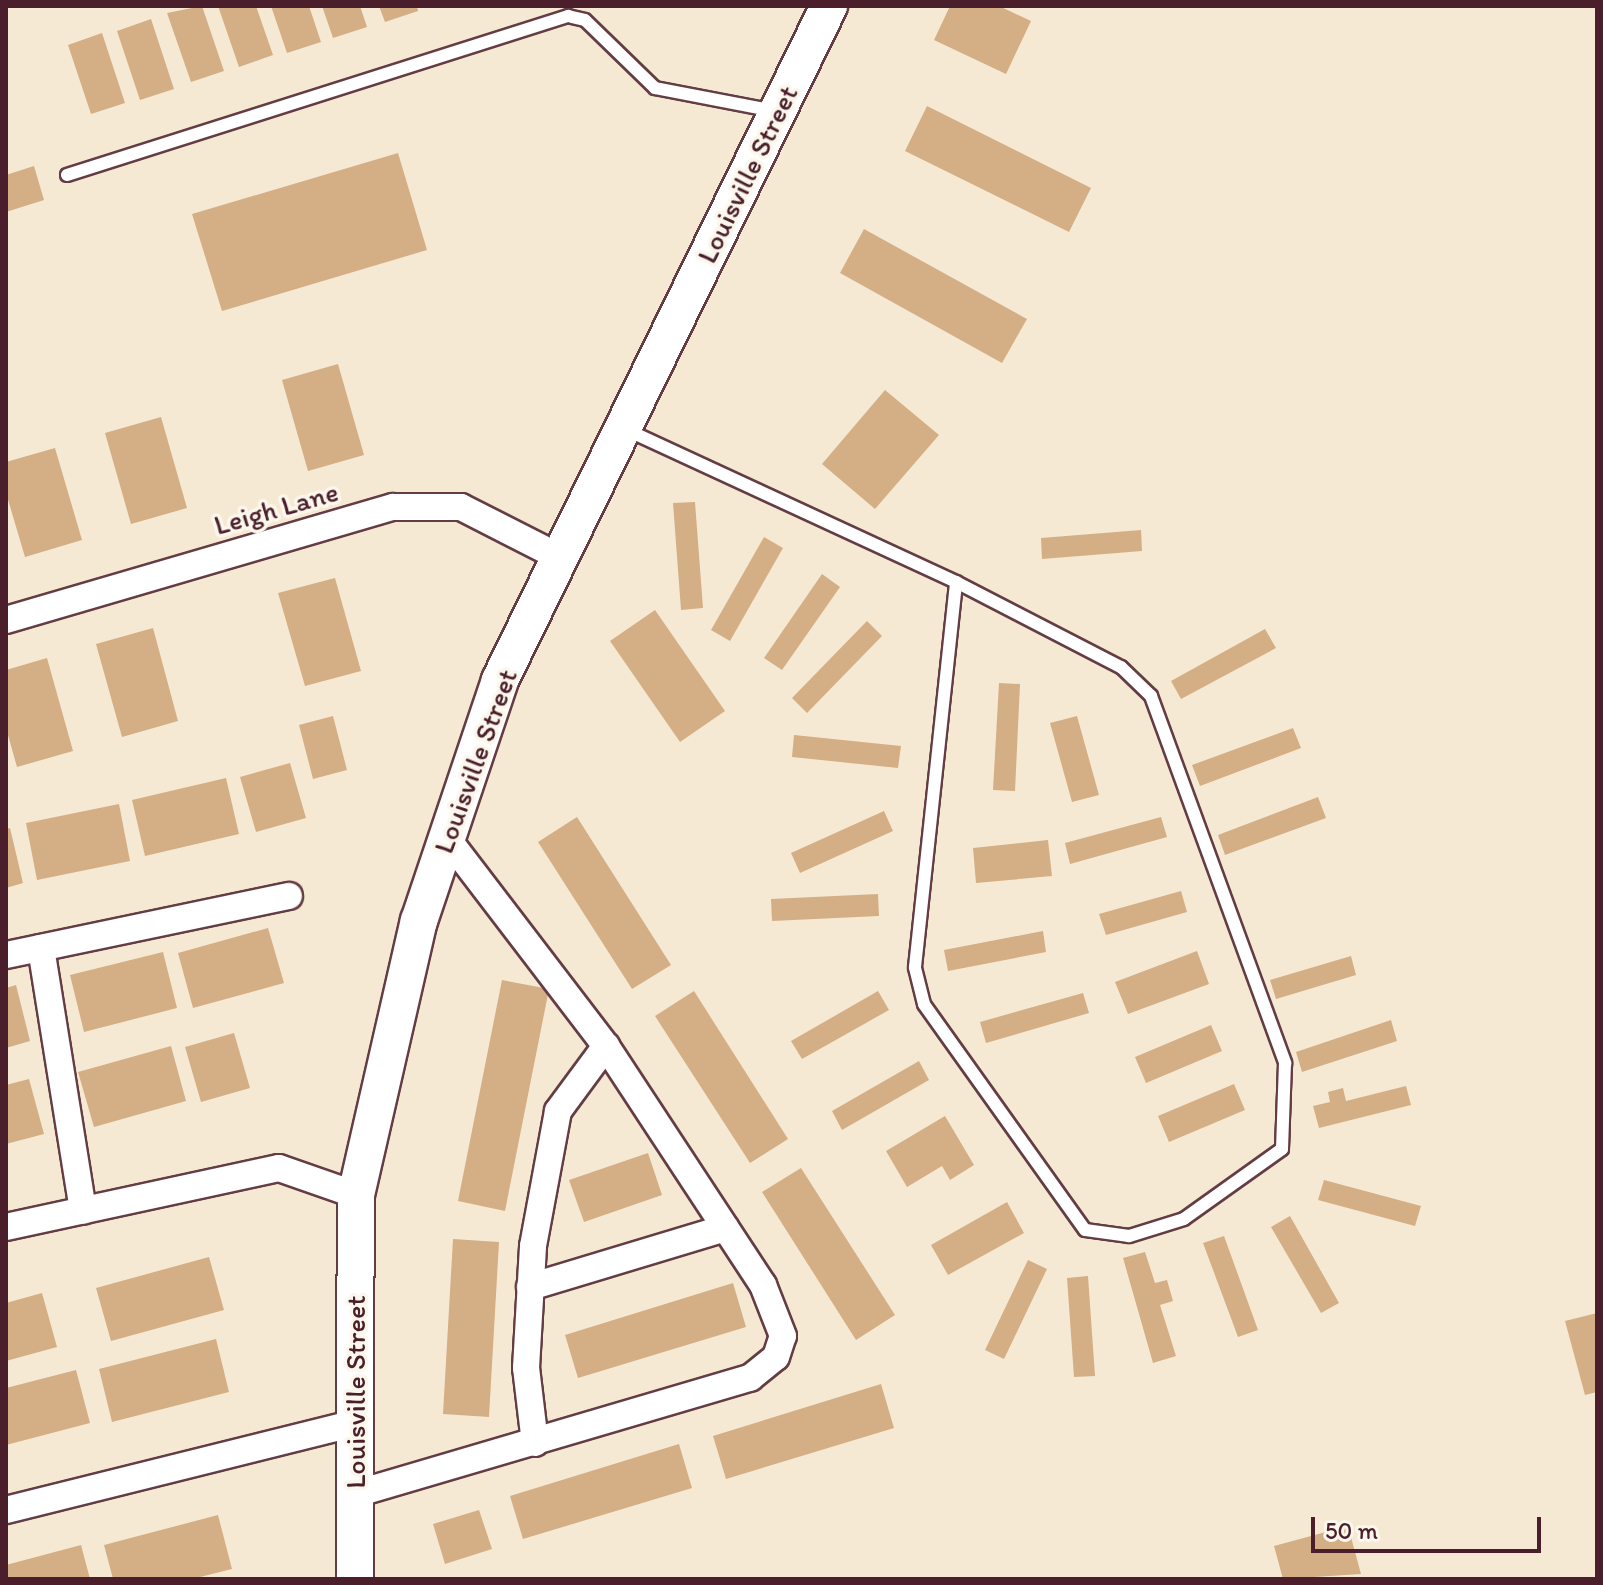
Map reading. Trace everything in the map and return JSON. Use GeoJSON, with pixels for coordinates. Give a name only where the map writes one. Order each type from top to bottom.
{"type":"FeatureCollection","features":[{"type":"Feature","properties":{"kind":"main road","name":"Louisville Street"},"geometry":{"type":"LineString","coordinates":[[355,1579],[356,1195],[419,921],[500,680],[829,6]]}},
{"type":"Feature","properties":{"kind":"street","name":"Leigh Lane"},"geometry":{"type":"LineString","coordinates":[[6,620],[393,507],[461,507],[559,557]]}},
{"type":"Feature","properties":{"kind":"street"},"geometry":{"type":"LineString","coordinates":[[355,1494],[750,1378],[776,1357],[783,1336],[773,1310],[725,1228],[606,1046],[447,838]]}},
{"type":"Feature","properties":{"kind":"street"},"geometry":{"type":"LineString","coordinates":[[6,955],[289,896]]}},
{"type":"Feature","properties":{"kind":"street"},"geometry":{"type":"LineString","coordinates":[[41,948],[83,1211]]}},
{"type":"Feature","properties":{"kind":"street"},"geometry":{"type":"LineString","coordinates":[[535,1443],[526,1368],[530,1287],[558,1111],[606,1046]]}},
{"type":"Feature","properties":{"kind":"street"},"geometry":{"type":"LineString","coordinates":[[6,1227],[279,1168],[356,1195]]}},
{"type":"Feature","properties":{"kind":"street"},"geometry":{"type":"LineString","coordinates":[[530,1287],[725,1228]]}},
{"type":"Feature","properties":{"kind":"street"},"geometry":{"type":"LineString","coordinates":[[6,1510],[355,1423]]}},
{"type":"Feature","properties":{"kind":"lane"},"geometry":{"type":"LineString","coordinates":[[67,175],[584,13],[655,88],[777,111]]}},
{"type":"Feature","properties":{"kind":"lane"},"geometry":{"type":"LineString","coordinates":[[622,428],[956,582],[1121,667],[1151,696],[1285,1063],[1282,1149],[1184,1219],[1129,1236],[1085,1230],[924,1004],[915,967],[956,582]]}},
{"type":"Feature","properties":{"kind":"building"},"geometry":{"type":"Polygon","coordinates":[[[202,6],[224,71],[191,82],[167,13],[202,6]]]}},
{"type":"Feature","properties":{"kind":"building"},"geometry":{"type":"Polygon","coordinates":[[[218,6],[256,6],[273,55],[239,67],[218,6]]]}},
{"type":"Feature","properties":{"kind":"building"},"geometry":{"type":"Polygon","coordinates":[[[271,6],[309,6],[321,42],[287,53],[271,6]]]}},
{"type":"Feature","properties":{"kind":"building"},"geometry":{"type":"Polygon","coordinates":[[[322,6],[360,6],[367,27],[333,38],[322,6]]]}},
{"type":"Feature","properties":{"kind":"building"},"geometry":{"type":"Polygon","coordinates":[[[379,6],[417,6],[418,11],[385,22],[379,6]]]}},
{"type":"Feature","properties":{"kind":"building"},"geometry":{"type":"Polygon","coordinates":[[[950,6],[999,6],[1031,21],[1006,74],[934,40],[950,6]]]}},
{"type":"Feature","properties":{"kind":"building"},"geometry":{"type":"Polygon","coordinates":[[[151,19],[174,89],[140,100],[117,31],[151,19]]]}},
{"type":"Feature","properties":{"kind":"building"},"geometry":{"type":"Polygon","coordinates":[[[102,33],[125,103],[91,114],[68,45],[102,33]]]}},
{"type":"Feature","properties":{"kind":"building"},"geometry":{"type":"Polygon","coordinates":[[[927,106],[1091,188],[1069,232],[905,151],[927,106]]]}},
{"type":"Feature","properties":{"kind":"building"},"geometry":{"type":"Polygon","coordinates":[[[398,153],[427,250],[222,311],[192,214],[398,153]]]}},
{"type":"Feature","properties":{"kind":"building"},"geometry":{"type":"Polygon","coordinates":[[[34,166],[44,200],[6,212],[6,175],[34,166]]]}},
{"type":"Feature","properties":{"kind":"building"},"geometry":{"type":"Polygon","coordinates":[[[864,229],[1027,319],[1002,363],[840,273],[864,229]]]}},
{"type":"Feature","properties":{"kind":"building"},"geometry":{"type":"Polygon","coordinates":[[[338,364],[364,455],[308,471],[282,380],[338,364]]]}},
{"type":"Feature","properties":{"kind":"building"},"geometry":{"type":"Polygon","coordinates":[[[885,390],[939,435],[875,509],[822,464],[885,390]]]}},
{"type":"Feature","properties":{"kind":"building"},"geometry":{"type":"Polygon","coordinates":[[[161,417],[187,508],[131,524],[105,433],[161,417]]]}},
{"type":"Feature","properties":{"kind":"building"},"geometry":{"type":"Polygon","coordinates":[[[55,448],[82,540],[25,557],[6,493],[6,462],[55,448]]]}},
{"type":"Feature","properties":{"kind":"building"},"geometry":{"type":"Polygon","coordinates":[[[695,502],[703,608],[681,610],[673,503],[695,502]]]}},
{"type":"Feature","properties":{"kind":"building"},"geometry":{"type":"Polygon","coordinates":[[[1141,530],[1142,551],[1042,559],[1041,538],[1141,530]]]}},
{"type":"Feature","properties":{"kind":"building"},"geometry":{"type":"Polygon","coordinates":[[[764,537],[783,548],[730,641],[711,630],[764,537]]]}},
{"type":"Feature","properties":{"kind":"building"},"geometry":{"type":"Polygon","coordinates":[[[822,574],[840,587],[782,670],[764,658],[822,574]]]}},
{"type":"Feature","properties":{"kind":"building"},"geometry":{"type":"Polygon","coordinates":[[[335,578],[361,671],[305,686],[278,593],[335,578]]]}},
{"type":"Feature","properties":{"kind":"building"},"geometry":{"type":"Polygon","coordinates":[[[655,610],[725,711],[680,742],[610,641],[655,610]]]}},
{"type":"Feature","properties":{"kind":"building"},"geometry":{"type":"Polygon","coordinates":[[[867,621],[882,636],[807,713],[792,698],[867,621]]]}},
{"type":"Feature","properties":{"kind":"building"},"geometry":{"type":"Polygon","coordinates":[[[153,628],[178,721],[122,737],[96,644],[153,628]]]}},
{"type":"Feature","properties":{"kind":"building"},"geometry":{"type":"Polygon","coordinates":[[[1265,629],[1276,648],[1181,699],[1171,681],[1265,629]]]}},
{"type":"Feature","properties":{"kind":"building"},"geometry":{"type":"Polygon","coordinates":[[[47,658],[73,751],[17,767],[6,728],[6,670],[47,658]]]}},
{"type":"Feature","properties":{"kind":"building"},"geometry":{"type":"Polygon","coordinates":[[[999,683],[1020,684],[1015,791],[993,790],[999,683]]]}},
{"type":"Feature","properties":{"kind":"building"},"geometry":{"type":"Polygon","coordinates":[[[333,716],[347,770],[313,779],[299,725],[333,716]]]}},
{"type":"Feature","properties":{"kind":"building"},"geometry":{"type":"Polygon","coordinates":[[[1077,716],[1099,795],[1072,802],[1050,723],[1077,716]]]}},
{"type":"Feature","properties":{"kind":"building"},"geometry":{"type":"Polygon","coordinates":[[[1293,728],[1301,748],[1200,786],[1192,765],[1293,728]]]}},
{"type":"Feature","properties":{"kind":"building"},"geometry":{"type":"Polygon","coordinates":[[[794,735],[901,746],[898,768],[792,757],[794,735]]]}},
{"type":"Feature","properties":{"kind":"building"},"geometry":{"type":"Polygon","coordinates":[[[290,763],[306,818],[256,832],[240,777],[290,763]]]}},
{"type":"Feature","properties":{"kind":"building"},"geometry":{"type":"Polygon","coordinates":[[[226,778],[239,834],[145,856],[132,800],[226,778]]]}},
{"type":"Feature","properties":{"kind":"building"},"geometry":{"type":"Polygon","coordinates":[[[1318,797],[1326,818],[1225,855],[1218,835],[1318,797]]]}},
{"type":"Feature","properties":{"kind":"building"},"geometry":{"type":"Polygon","coordinates":[[[119,804],[130,861],[37,880],[26,823],[119,804]]]}},
{"type":"Feature","properties":{"kind":"building"},"geometry":{"type":"Polygon","coordinates":[[[884,811],[893,831],[800,873],[791,853],[884,811]]]}},
{"type":"Feature","properties":{"kind":"building"},"geometry":{"type":"Polygon","coordinates":[[[577,817],[671,965],[632,989],[538,842],[577,817]]]}},
{"type":"Feature","properties":{"kind":"building"},"geometry":{"type":"Polygon","coordinates":[[[1161,817],[1167,837],[1070,864],[1065,843],[1161,817]]]}},
{"type":"Feature","properties":{"kind":"building"},"geometry":{"type":"Polygon","coordinates":[[[10,828],[23,883],[6,888],[6,829],[10,828]]]}},
{"type":"Feature","properties":{"kind":"building"},"geometry":{"type":"Polygon","coordinates":[[[1048,840],[1052,876],[976,883],[973,848],[1048,840]]]}},
{"type":"Feature","properties":{"kind":"building"},"geometry":{"type":"Polygon","coordinates":[[[1181,891],[1187,912],[1106,935],[1099,914],[1181,891]]]}},
{"type":"Feature","properties":{"kind":"building"},"geometry":{"type":"Polygon","coordinates":[[[878,894],[879,916],[772,921],[771,899],[878,894]]]}},
{"type":"Feature","properties":{"kind":"building"},"geometry":{"type":"Polygon","coordinates":[[[268,928],[284,983],[193,1008],[178,953],[268,928]]]}},
{"type":"Feature","properties":{"kind":"building"},"geometry":{"type":"Polygon","coordinates":[[[1043,931],[1046,952],[948,971],[944,950],[1043,931]]]}},
{"type":"Feature","properties":{"kind":"building"},"geometry":{"type":"Polygon","coordinates":[[[1197,951],[1209,984],[1128,1014],[1115,982],[1197,951]]]}},
{"type":"Feature","properties":{"kind":"building"},"geometry":{"type":"Polygon","coordinates":[[[163,952],[177,1008],[84,1032],[70,975],[163,952]]]}},
{"type":"Feature","properties":{"kind":"building"},"geometry":{"type":"Polygon","coordinates":[[[1351,956],[1356,975],[1276,999],[1270,980],[1351,956]]]}},
{"type":"Feature","properties":{"kind":"building"},"geometry":{"type":"Polygon","coordinates":[[[502,980],[549,989],[505,1211],[458,1201],[502,980]]]}},
{"type":"Feature","properties":{"kind":"building"},"geometry":{"type":"Polygon","coordinates":[[[16,985],[30,1041],[6,1048],[6,988],[16,985]]]}},
{"type":"Feature","properties":{"kind":"building"},"geometry":{"type":"Polygon","coordinates":[[[694,991],[788,1139],[750,1163],[655,1016],[694,991]]]}},
{"type":"Feature","properties":{"kind":"building"},"geometry":{"type":"Polygon","coordinates":[[[878,991],[889,1010],[802,1059],[791,1041],[878,991]]]}},
{"type":"Feature","properties":{"kind":"building"},"geometry":{"type":"Polygon","coordinates":[[[1083,993],[1089,1013],[986,1043],[980,1022],[1083,993]]]}},
{"type":"Feature","properties":{"kind":"building"},"geometry":{"type":"Polygon","coordinates":[[[1391,1020],[1397,1041],[1302,1072],[1296,1052],[1391,1020]]]}},
{"type":"Feature","properties":{"kind":"building"},"geometry":{"type":"Polygon","coordinates":[[[1211,1025],[1222,1051],[1146,1083],[1135,1057],[1211,1025]]]}},
{"type":"Feature","properties":{"kind":"building"},"geometry":{"type":"Polygon","coordinates":[[[234,1033],[250,1088],[201,1102],[185,1047],[234,1033]]]}},
{"type":"Feature","properties":{"kind":"building"},"geometry":{"type":"Polygon","coordinates":[[[171,1046],[186,1101],[94,1127],[78,1072],[171,1046]]]}},
{"type":"Feature","properties":{"kind":"building"},"geometry":{"type":"Polygon","coordinates":[[[919,1061],[929,1080],[842,1130],[832,1111],[919,1061]]]}},
{"type":"Feature","properties":{"kind":"building"},"geometry":{"type":"Polygon","coordinates":[[[29,1079],[44,1134],[6,1144],[6,1085],[29,1079]]]}},
{"type":"Feature","properties":{"kind":"building"},"geometry":{"type":"Polygon","coordinates":[[[1234,1084],[1245,1110],[1169,1142],[1158,1116],[1234,1084]]]}},
{"type":"Feature","properties":{"kind":"building"},"geometry":{"type":"Polygon","coordinates":[[[1406,1086],[1411,1105],[1319,1128],[1313,1106],[1330,1102],[1328,1092],[1343,1088],[1346,1101],[1406,1086]]]}},
{"type":"Feature","properties":{"kind":"building"},"geometry":{"type":"Polygon","coordinates":[[[945,1116],[974,1165],[950,1180],[942,1166],[907,1187],[886,1151],[945,1116]]]}},
{"type":"Feature","properties":{"kind":"building"},"geometry":{"type":"Polygon","coordinates":[[[648,1153],[662,1195],[584,1222],[569,1180],[648,1153]]]}},
{"type":"Feature","properties":{"kind":"building"},"geometry":{"type":"Polygon","coordinates":[[[801,1168],[895,1315],[856,1340],[762,1192],[801,1168]]]}},
{"type":"Feature","properties":{"kind":"building"},"geometry":{"type":"Polygon","coordinates":[[[1324,1180],[1421,1206],[1415,1226],[1318,1200],[1324,1180]]]}},
{"type":"Feature","properties":{"kind":"building"},"geometry":{"type":"Polygon","coordinates":[[[1007,1202],[1024,1233],[948,1275],[931,1245],[1007,1202]]]}},
{"type":"Feature","properties":{"kind":"building"},"geometry":{"type":"Polygon","coordinates":[[[1290,1216],[1339,1303],[1321,1313],[1271,1227],[1290,1216]]]}},
{"type":"Feature","properties":{"kind":"building"},"geometry":{"type":"Polygon","coordinates":[[[1224,1236],[1258,1330],[1238,1337],[1203,1243],[1224,1236]]]}},
{"type":"Feature","properties":{"kind":"building"},"geometry":{"type":"Polygon","coordinates":[[[453,1239],[499,1242],[489,1417],[443,1414],[453,1239]]]}},
{"type":"Feature","properties":{"kind":"building"},"geometry":{"type":"Polygon","coordinates":[[[1145,1252],[1155,1283],[1167,1280],[1173,1301],[1160,1305],[1176,1356],[1153,1363],[1123,1258],[1145,1252]]]}},
{"type":"Feature","properties":{"kind":"building"},"geometry":{"type":"Polygon","coordinates":[[[209,1257],[224,1310],[111,1341],[96,1288],[209,1257]]]}},
{"type":"Feature","properties":{"kind":"building"},"geometry":{"type":"Polygon","coordinates":[[[1028,1260],[1047,1269],[1004,1359],[985,1350],[1028,1260]]]}},
{"type":"Feature","properties":{"kind":"building"},"geometry":{"type":"Polygon","coordinates":[[[1088,1276],[1095,1376],[1074,1377],[1067,1278],[1088,1276]]]}},
{"type":"Feature","properties":{"kind":"building"},"geometry":{"type":"Polygon","coordinates":[[[733,1283],[746,1327],[578,1378],[565,1335],[733,1283]]]}},
{"type":"Feature","properties":{"kind":"building"},"geometry":{"type":"Polygon","coordinates":[[[42,1293],[57,1347],[6,1361],[6,1303],[42,1293]]]}},
{"type":"Feature","properties":{"kind":"building"},"geometry":{"type":"Polygon","coordinates":[[[1597,1313],[1597,1392],[1585,1395],[1565,1321],[1597,1313]]]}},
{"type":"Feature","properties":{"kind":"building"},"geometry":{"type":"Polygon","coordinates":[[[216,1339],[229,1392],[112,1422],[99,1369],[216,1339]]]}},
{"type":"Feature","properties":{"kind":"building"},"geometry":{"type":"Polygon","coordinates":[[[76,1370],[90,1423],[6,1445],[6,1388],[76,1370]]]}},
{"type":"Feature","properties":{"kind":"building"},"geometry":{"type":"Polygon","coordinates":[[[881,1384],[894,1428],[726,1479],[713,1436],[881,1384]]]}},
{"type":"Feature","properties":{"kind":"building"},"geometry":{"type":"Polygon","coordinates":[[[679,1444],[692,1488],[523,1539],[510,1496],[679,1444]]]}},
{"type":"Feature","properties":{"kind":"building"},"geometry":{"type":"Polygon","coordinates":[[[479,1510],[492,1549],[445,1564],[433,1524],[479,1510]]]}},
{"type":"Feature","properties":{"kind":"building"},"geometry":{"type":"Polygon","coordinates":[[[218,1515],[232,1569],[192,1579],[113,1579],[104,1545],[218,1515]]]}},
{"type":"Feature","properties":{"kind":"building"},"geometry":{"type":"Polygon","coordinates":[[[1348,1526],[1361,1574],[1283,1579],[1274,1546],[1348,1526]]]}},
{"type":"Feature","properties":{"kind":"building"},"geometry":{"type":"Polygon","coordinates":[[[81,1545],[90,1579],[6,1579],[6,1565],[81,1545]]]}}]}
